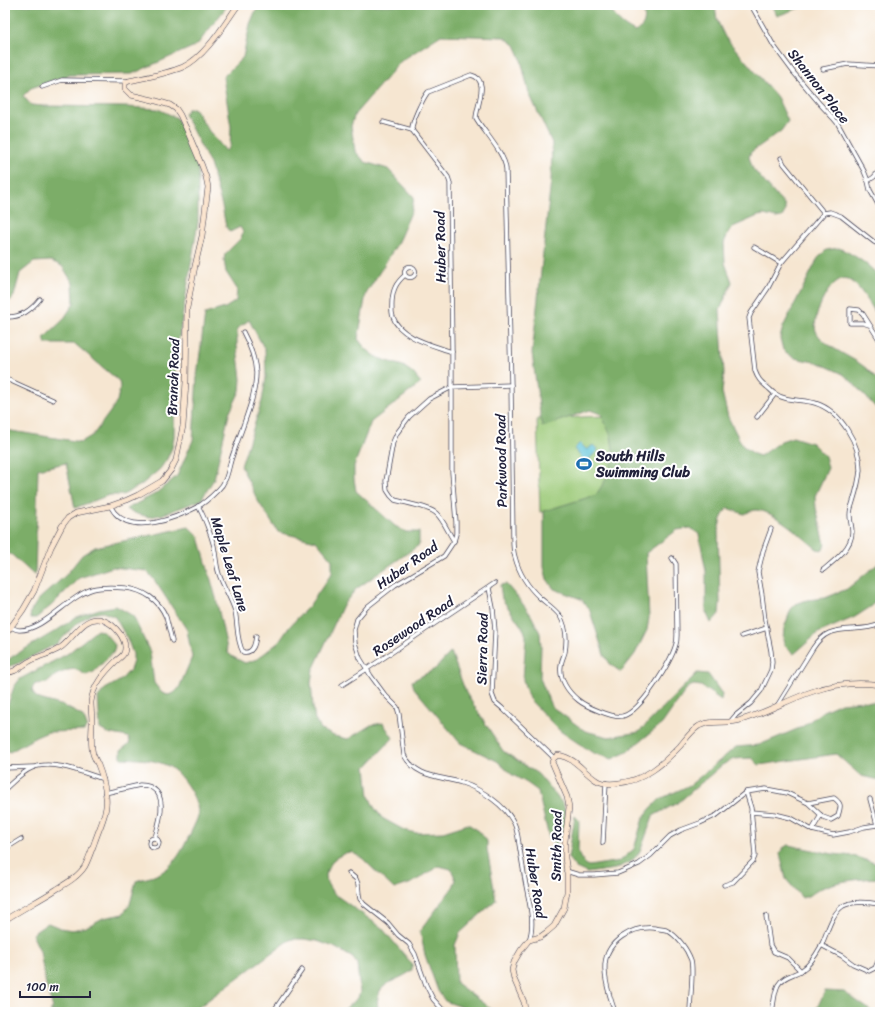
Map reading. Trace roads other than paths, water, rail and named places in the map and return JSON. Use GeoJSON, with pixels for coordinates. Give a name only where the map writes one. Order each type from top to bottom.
{"type":"FeatureCollection","features":[{"type":"Feature","properties":{"kind":"street"},"geometry":{"type":"LineString","coordinates":[[42,87],[62,80],[129,81],[162,74],[183,67],[194,60],[209,45],[238,5]]}},
{"type":"Feature","properties":{"kind":"street","name":"Shannon Place"},"geometry":{"type":"LineString","coordinates":[[751,5],[778,51],[794,73],[838,124],[864,171],[870,190],[880,208]]}},
{"type":"Feature","properties":{"kind":"street"},"geometry":{"type":"LineString","coordinates":[[822,69],[848,64],[880,66]]}},
{"type":"Feature","properties":{"kind":"street","name":"Parkwood Road"},"geometry":{"type":"LineString","coordinates":[[412,130],[412,125],[428,92],[471,76],[475,76],[479,79],[482,88],[476,111],[476,118],[506,163],[514,556],[527,583],[538,596],[560,616],[564,625],[566,637],[565,652],[561,666],[562,676],[566,687],[577,700],[584,705],[616,717],[623,716],[630,712],[645,698],[658,680],[671,657],[677,640],[676,564],[672,558]]}},
{"type":"Feature","properties":{"kind":"street","name":"Branch Road"},"geometry":{"type":"LineString","coordinates":[[5,635],[23,610],[34,591],[51,547],[68,518],[76,513],[110,506],[138,495],[162,481],[171,470],[176,460],[183,426],[186,382],[188,301],[202,236],[208,187],[202,166],[176,109],[170,105],[131,95],[128,93],[125,86],[125,83],[129,81]]}},
{"type":"Feature","properties":{"kind":"street"},"geometry":{"type":"LineString","coordinates":[[382,122],[412,130]]}},
{"type":"Feature","properties":{"kind":"street","name":"Huber Road"},"geometry":{"type":"LineString","coordinates":[[412,130],[448,177],[450,183],[452,472],[456,534],[454,541],[444,556],[395,585],[367,607],[357,619],[354,630],[355,643],[360,658],[367,669],[385,695],[397,707],[404,755],[410,764],[415,769],[423,773],[462,783],[479,790],[494,800],[514,823],[518,836],[531,914],[532,934],[529,940]]}},
{"type":"Feature","properties":{"kind":"street"},"geometry":{"type":"LineString","coordinates":[[781,158],[784,164],[824,213]]}},
{"type":"Feature","properties":{"kind":"street"},"geometry":{"type":"LineString","coordinates":[[868,181],[880,170]]}},
{"type":"Feature","properties":{"kind":"street"},"geometry":{"type":"LineString","coordinates":[[823,570],[844,550],[850,542],[852,533],[850,511],[858,486],[860,469],[857,450],[848,431],[838,417],[830,410],[815,403],[786,398],[775,394],[758,379],[754,371],[749,318],[768,288],[781,263],[824,213],[830,212],[841,216],[880,245]]}},
{"type":"Feature","properties":{"kind":"street"},"geometry":{"type":"LineString","coordinates":[[754,248],[781,263]]}},
{"type":"Feature","properties":{"kind":"street"},"geometry":{"type":"LineString","coordinates":[[405,274],[397,281],[392,295],[391,310],[395,322],[401,329],[414,338],[452,352]]}},
{"type":"Feature","properties":{"kind":"street"},"geometry":{"type":"LineString","coordinates":[[5,317],[20,315],[32,309],[40,299]]}},
{"type":"Feature","properties":{"kind":"street"},"geometry":{"type":"LineString","coordinates":[[869,325],[863,323],[850,323],[850,309],[860,310],[880,341]]}},
{"type":"Feature","properties":{"kind":"street"},"geometry":{"type":"LineString","coordinates":[[110,506],[122,519],[134,523],[146,524],[163,521],[198,506],[219,490],[227,477],[231,460],[248,414],[255,386],[255,364],[249,344],[243,332]]}},
{"type":"Feature","properties":{"kind":"street"},"geometry":{"type":"LineString","coordinates":[[5,379],[53,400]]}},
{"type":"Feature","properties":{"kind":"street"},"geometry":{"type":"LineString","coordinates":[[454,541],[442,520],[436,513],[429,509],[395,500],[387,490],[386,481],[393,442],[408,416],[429,399],[452,387],[511,385]]}},
{"type":"Feature","properties":{"kind":"street"},"geometry":{"type":"LineString","coordinates":[[757,417],[775,394]]}},
{"type":"Feature","properties":{"kind":"street","name":"Maple Leaf Lane"},"geometry":{"type":"LineString","coordinates":[[198,506],[214,546],[216,566],[219,575],[232,602],[240,646],[243,652],[247,653],[251,651],[254,646],[256,636]]}},
{"type":"Feature","properties":{"kind":"street"},"geometry":{"type":"LineString","coordinates":[[730,722],[761,691],[771,670],[771,650],[758,572],[771,529]]}},
{"type":"Feature","properties":{"kind":"street","name":"Rosewood Road"},"geometry":{"type":"LineString","coordinates":[[342,685],[495,583]]}},
{"type":"Feature","properties":{"kind":"street"},"geometry":{"type":"LineString","coordinates":[[11,627],[18,631],[32,628],[50,617],[73,598],[92,589],[112,586],[136,589],[150,596],[158,604],[165,616],[172,641]]}},
{"type":"Feature","properties":{"kind":"street","name":"Sierra Road"},"geometry":{"type":"LineString","coordinates":[[489,588],[494,608],[495,631],[492,694],[495,702],[554,758]]}},
{"type":"Feature","properties":{"kind":"street"},"geometry":{"type":"LineString","coordinates":[[5,672],[9,673],[16,670],[33,659],[60,648],[86,622],[94,619],[102,619],[114,627],[122,636],[124,653],[104,673],[96,685],[91,703],[91,745],[103,779],[106,807],[104,817],[88,859],[84,868],[71,881],[5,920]]}},
{"type":"Feature","properties":{"kind":"street"},"geometry":{"type":"LineString","coordinates":[[777,706],[812,648],[820,639],[829,633],[875,627],[880,624]]}},
{"type":"Feature","properties":{"kind":"street"},"geometry":{"type":"LineString","coordinates":[[742,636],[767,628]]}},
{"type":"Feature","properties":{"kind":"street"},"geometry":{"type":"LineString","coordinates":[[554,758],[558,755],[566,756],[573,760],[596,780],[606,783],[620,783],[634,780],[647,774],[660,765],[693,731],[700,726],[708,723],[740,721],[814,690],[835,685],[867,683],[880,685]]}},
{"type":"Feature","properties":{"kind":"street","name":"Smith Road"},"geometry":{"type":"LineString","coordinates":[[529,940],[540,937],[554,926],[564,908],[567,892],[565,841],[569,807],[567,797],[552,762],[554,758]]}},
{"type":"Feature","properties":{"kind":"street"},"geometry":{"type":"LineString","coordinates":[[5,768],[52,765],[77,770],[103,779]]}},
{"type":"Feature","properties":{"kind":"street"},"geometry":{"type":"LineString","coordinates":[[5,789],[19,776],[35,767]]}},
{"type":"Feature","properties":{"kind":"street"},"geometry":{"type":"LineString","coordinates":[[603,843],[606,783]]}},
{"type":"Feature","properties":{"kind":"street"},"geometry":{"type":"LineString","coordinates":[[105,793],[140,785],[151,786],[160,796],[162,803],[154,838]]}},
{"type":"Feature","properties":{"kind":"street"},"geometry":{"type":"LineString","coordinates":[[566,871],[578,874],[594,875],[618,873],[639,864],[651,855],[670,836],[716,815],[746,792],[766,789],[787,793],[808,803],[821,815],[831,820],[838,816],[841,807],[839,802],[834,798],[808,803]]}},
{"type":"Feature","properties":{"kind":"street"},"geometry":{"type":"LineString","coordinates":[[724,885],[733,882],[753,861],[755,856],[751,812],[746,792]]}},
{"type":"Feature","properties":{"kind":"street"},"geometry":{"type":"LineString","coordinates":[[751,812],[775,814],[791,818],[812,830],[833,835],[877,825],[870,799]]}},
{"type":"Feature","properties":{"kind":"street"},"geometry":{"type":"LineString","coordinates":[[812,830],[821,815]]}},
{"type":"Feature","properties":{"kind":"street"},"geometry":{"type":"LineString","coordinates":[[5,849],[21,839]]}},
{"type":"Feature","properties":{"kind":"street"},"geometry":{"type":"LineString","coordinates":[[349,873],[356,879],[360,899],[364,904],[388,923],[398,935],[409,944],[415,954],[426,985],[433,999],[442,1009],[451,1012]]}},
{"type":"Feature","properties":{"kind":"street"},"geometry":{"type":"LineString","coordinates":[[772,1012],[775,992],[779,984],[787,977],[801,971],[808,965],[821,945],[836,912],[844,906],[852,903],[880,904]]}},
{"type":"Feature","properties":{"kind":"street"},"geometry":{"type":"LineString","coordinates":[[766,916],[770,944],[774,952],[788,958],[801,971]]}},
{"type":"Feature","properties":{"kind":"street"},"geometry":{"type":"LineString","coordinates":[[615,1012],[605,977],[605,963],[607,955],[620,938],[631,931],[645,928],[666,930],[680,942],[686,950],[691,962],[692,973],[690,1012]]}},
{"type":"Feature","properties":{"kind":"street"},"geometry":{"type":"LineString","coordinates":[[525,1012],[524,1002],[514,979],[512,970],[517,956],[529,940]]}},
{"type":"Feature","properties":{"kind":"street"},"geometry":{"type":"LineString","coordinates":[[821,945],[842,956],[853,964],[869,971],[875,968],[880,957]]}},
{"type":"Feature","properties":{"kind":"street"},"geometry":{"type":"LineString","coordinates":[[273,1012],[302,970]]}},
{"type":"Feature","properties":{"kind":"water"},"geometry":{"type":"Polygon","coordinates":[[[580,443],[587,450],[593,445],[598,450],[586,462],[574,449],[580,443]]]}},
{"type":"Feature","properties":{"kind":"place","name":"South Hills Swimming Club"},"geometry":{"type":"Point","coordinates":[584,464]}}]}
